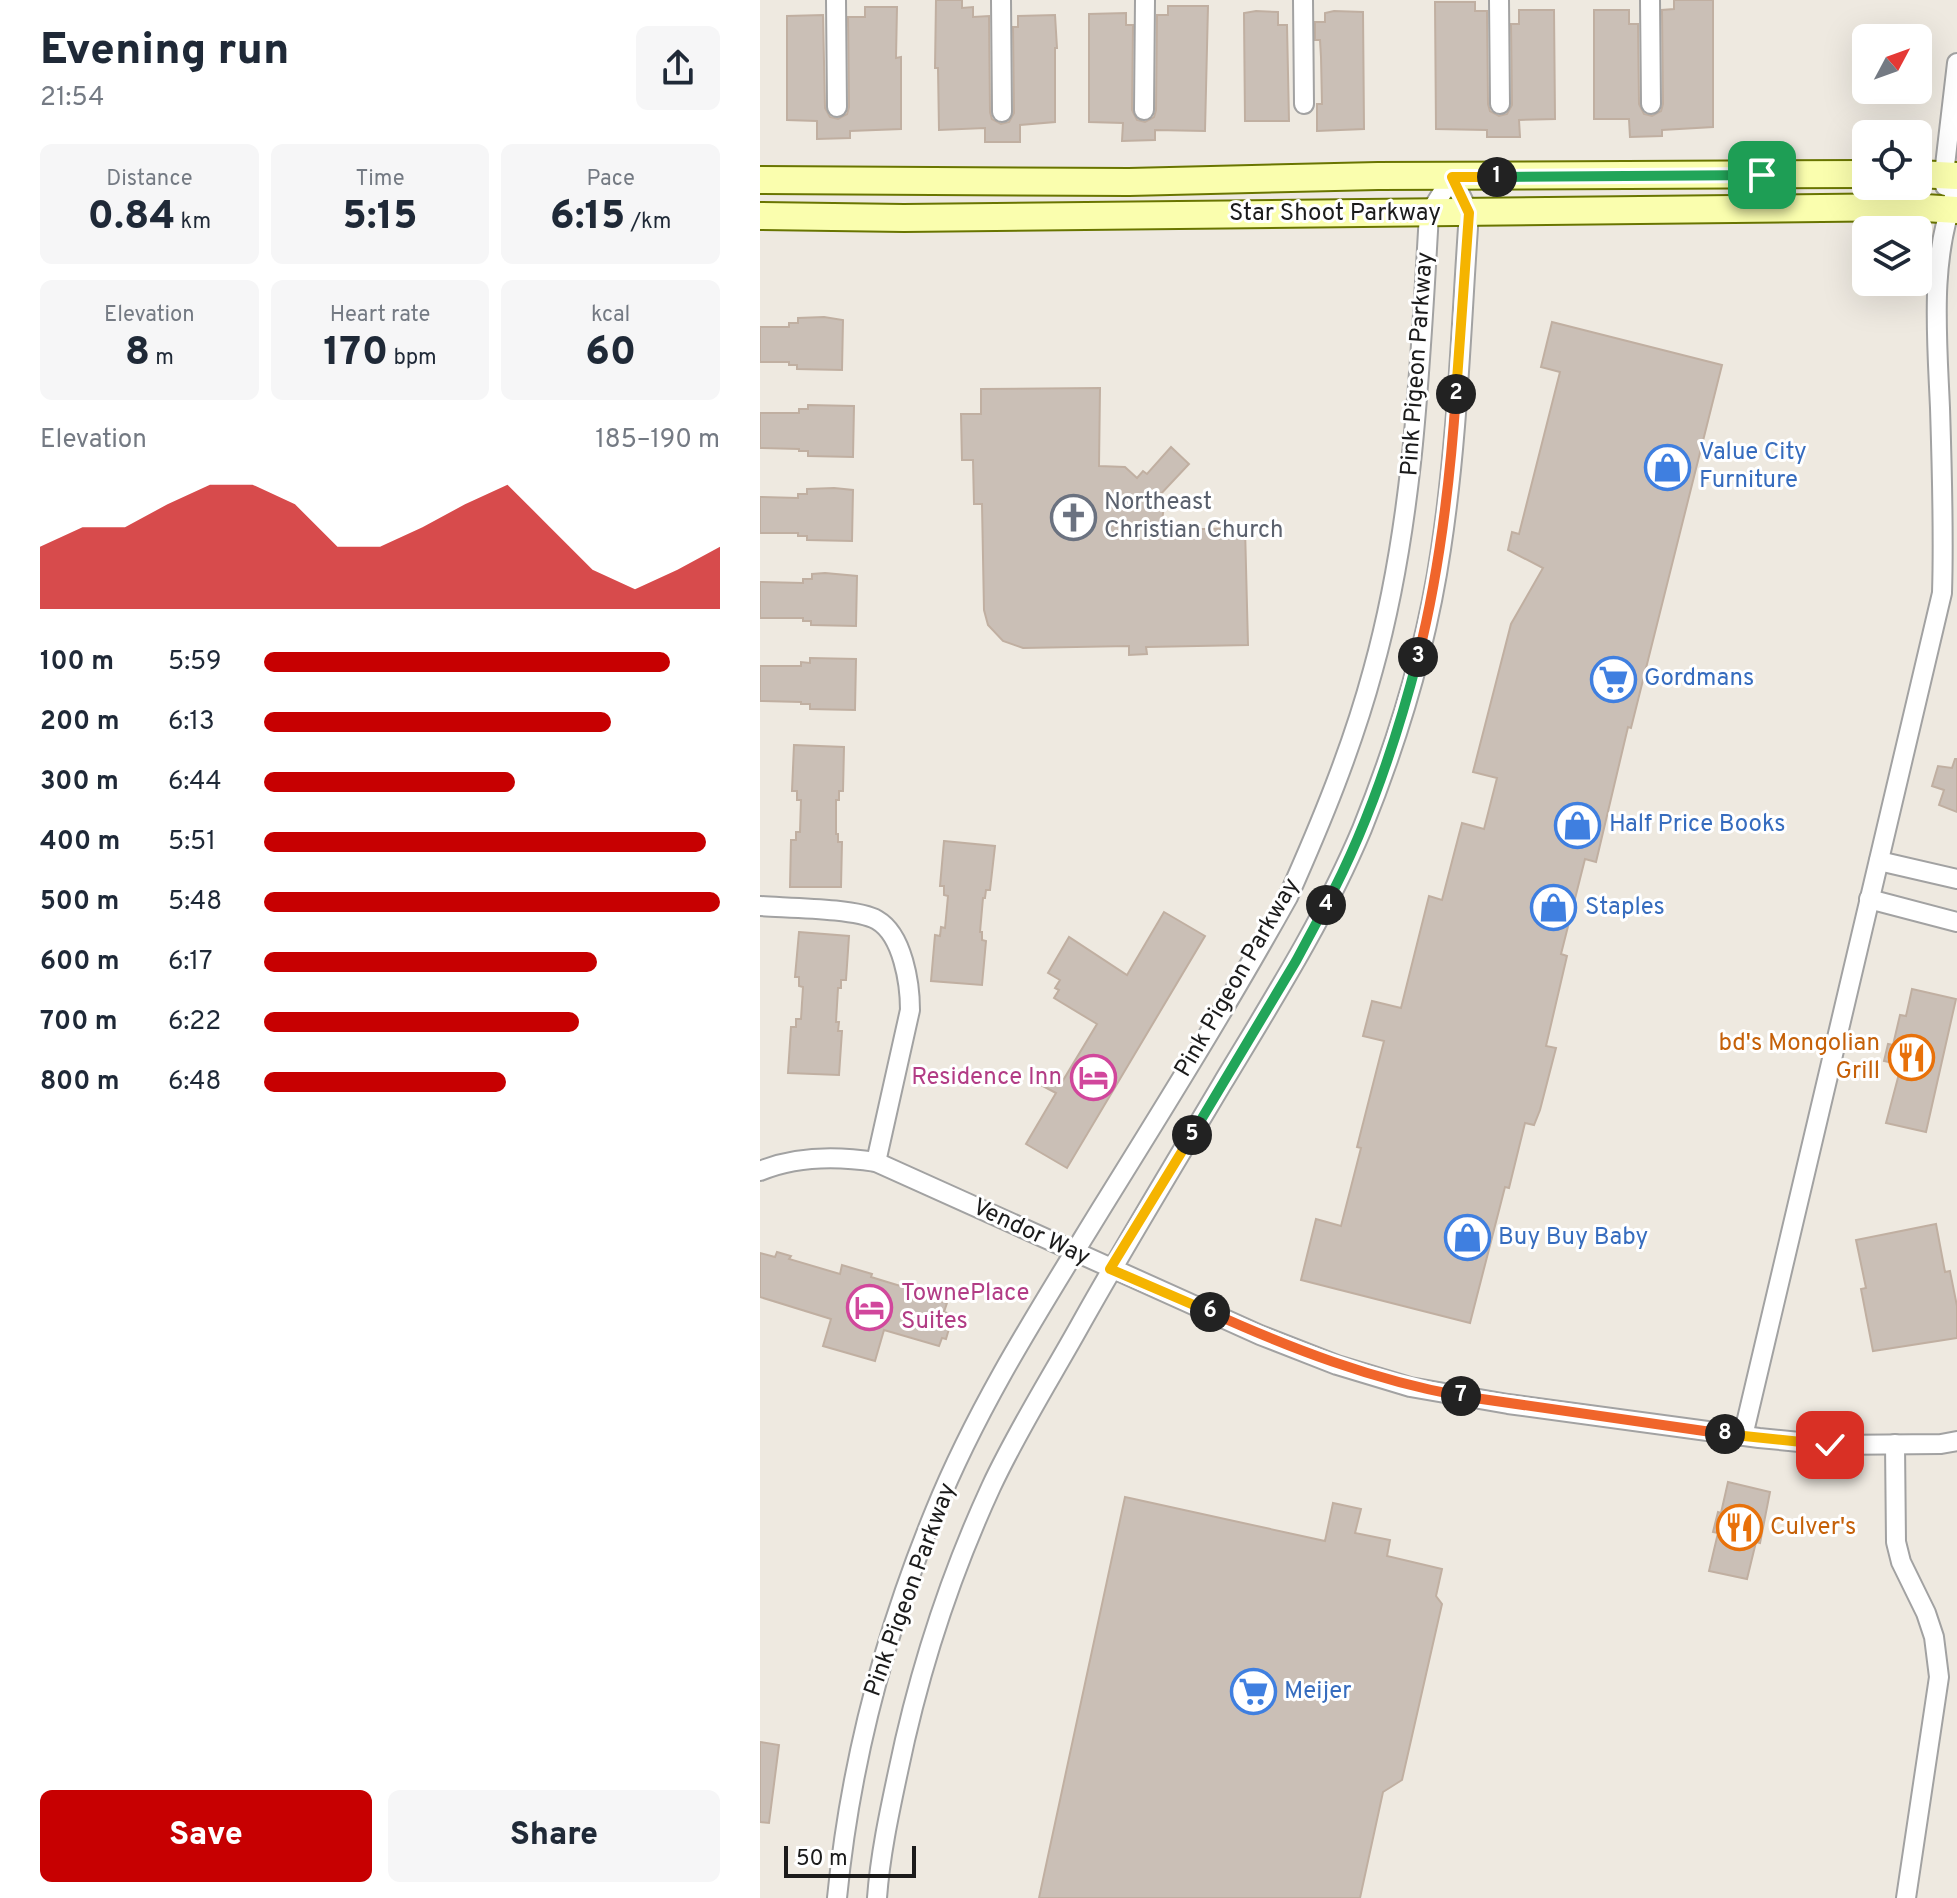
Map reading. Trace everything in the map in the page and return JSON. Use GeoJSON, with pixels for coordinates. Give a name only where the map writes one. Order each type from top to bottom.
{"type":"FeatureCollection","features":[{"type":"Feature","properties":{"kind":"street"},"geometry":{"type":"LineString","coordinates":[[836,0],[837,107]]}},
{"type":"Feature","properties":{"kind":"street"},"geometry":{"type":"LineString","coordinates":[[1001,0],[1002,112]]}},
{"type":"Feature","properties":{"kind":"street"},"geometry":{"type":"LineString","coordinates":[[1144,110],[1145,0]]}},
{"type":"Feature","properties":{"kind":"street"},"geometry":{"type":"LineString","coordinates":[[1303,0],[1304,104]]}},
{"type":"Feature","properties":{"kind":"street"},"geometry":{"type":"LineString","coordinates":[[1499,0],[1500,104]]}},
{"type":"Feature","properties":{"kind":"street"},"geometry":{"type":"LineString","coordinates":[[1650,0],[1651,104]]}},
{"type":"Feature","properties":{"kind":"street"},"geometry":{"type":"LineString","coordinates":[[1743,1436],[1942,593],[1944,528],[1938,281],[1957,63]]}},
{"type":"Feature","properties":{"kind":"street","name":"Star Shoot Parkway"},"geometry":{"type":"LineString","coordinates":[[760,180],[1129,182],[1378,176],[1852,174]]}},
{"type":"Feature","properties":{"kind":"street","name":"Pink Pigeon Parkway"},"geometry":{"type":"LineString","coordinates":[[877,1898],[905,1736],[921,1674],[965,1548],[1020,1429],[1110,1269],[1296,961],[1335,888],[1362,828],[1387,759],[1421,644],[1441,549],[1451,471],[1469,213],[1452,177]]}},
{"type":"Feature","properties":{"kind":"street","name":"Pink Pigeon Parkway"},"geometry":{"type":"LineString","coordinates":[[837,1898],[842,1848],[866,1720],[884,1653],[935,1510],[995,1386],[1288,897],[1324,815],[1381,639],[1408,492],[1429,214],[1452,177]]}},
{"type":"Feature","properties":{"kind":"street","name":"Star Shoot Parkway"},"geometry":{"type":"LineString","coordinates":[[760,216],[904,218],[1429,214],[1947,189]]}},
{"type":"Feature","properties":{"kind":"street"},"geometry":{"type":"LineString","coordinates":[[1879,861],[1957,879]]}},
{"type":"Feature","properties":{"kind":"street"},"geometry":{"type":"LineString","coordinates":[[1869,899],[1957,922]]}},
{"type":"Feature","properties":{"kind":"street"},"geometry":{"type":"LineString","coordinates":[[760,906],[862,914],[879,921],[903,958],[910,985],[910,1010],[876,1162]]}},
{"type":"Feature","properties":{"kind":"street","name":"Vendor Way"},"geometry":{"type":"LineString","coordinates":[[760,1171],[801,1161],[848,1158],[876,1162],[1110,1269],[1337,1365],[1410,1387],[1508,1404],[1830,1445],[1941,1444],[1957,1441]]}},
{"type":"Feature","properties":{"kind":"street"},"geometry":{"type":"LineString","coordinates":[[1895,1444],[1896,1542],[1901,1562],[1934,1637],[1939,1677],[1906,1898]]}},
{"type":"Feature","properties":{"kind":"building"},"geometry":{"type":"Polygon","coordinates":[[[936,0],[962,0],[962,8],[973,7],[973,17],[989,16],[990,112],[992,119],[1001,124],[1009,122],[1014,113],[1013,27],[1018,27],[1018,16],[1055,15],[1055,122],[1020,125],[1020,142],[985,142],[985,128],[939,130],[938,68],[935,68],[936,0]]]}},
{"type":"Feature","properties":{"kind":"building"},"geometry":{"type":"Polygon","coordinates":[[[1674,0],[1713,0],[1713,127],[1662,130],[1662,136],[1630,137],[1629,119],[1594,119],[1594,10],[1629,10],[1629,24],[1638,24],[1639,104],[1644,114],[1652,116],[1661,111],[1663,104],[1662,10],[1674,9],[1674,0]]]}},
{"type":"Feature","properties":{"kind":"building"},"geometry":{"type":"Polygon","coordinates":[[[1435,2],[1475,2],[1475,11],[1487,11],[1488,104],[1490,111],[1499,116],[1507,114],[1512,105],[1511,24],[1519,24],[1519,10],[1554,10],[1555,119],[1519,120],[1520,137],[1487,137],[1487,130],[1436,129],[1435,2]]]}},
{"type":"Feature","properties":{"kind":"building"},"geometry":{"type":"Polygon","coordinates":[[[1168,6],[1208,6],[1205,131],[1155,130],[1155,140],[1122,141],[1123,123],[1089,122],[1089,14],[1126,13],[1126,25],[1133,25],[1132,110],[1137,120],[1145,122],[1154,117],[1156,110],[1157,15],[1168,15],[1168,6]]]}},
{"type":"Feature","properties":{"kind":"building"},"geometry":{"type":"Polygon","coordinates":[[[865,7],[897,7],[896,58],[901,57],[901,129],[850,131],[850,138],[817,139],[817,121],[787,120],[787,16],[823,15],[825,108],[830,117],[838,119],[847,114],[849,107],[848,17],[865,17],[865,7]]]}},
{"type":"Feature","properties":{"kind":"building"},"geometry":{"type":"Polygon","coordinates":[[[1278,12],[1278,25],[1287,25],[1289,121],[1245,121],[1244,13],[1278,12]]]}},
{"type":"Feature","properties":{"kind":"building"},"geometry":{"type":"Polygon","coordinates":[[[1363,12],[1364,129],[1317,131],[1317,104],[1322,104],[1320,40],[1315,40],[1315,22],[1325,22],[1325,13],[1363,12]]]}},
{"type":"Feature","properties":{"kind":"building"},"geometry":{"type":"Polygon","coordinates":[[[798,318],[843,320],[842,370],[797,369],[797,365],[789,365],[789,362],[760,362],[760,327],[789,327],[789,323],[798,323],[798,318]]]}},
{"type":"Feature","properties":{"kind":"building"},"geometry":{"type":"Polygon","coordinates":[[[1552,322],[1722,365],[1596,862],[1585,859],[1561,954],[1567,956],[1546,1046],[1556,1048],[1540,1110],[1534,1125],[1525,1123],[1470,1323],[1301,1280],[1316,1219],[1341,1226],[1361,1148],[1357,1147],[1384,1041],[1363,1036],[1372,1001],[1401,1008],[1429,896],[1442,900],[1462,823],[1484,829],[1497,778],[1473,772],[1511,624],[1543,568],[1508,550],[1512,532],[1519,534],[1560,372],[1541,367],[1552,322]]]}},
{"type":"Feature","properties":{"kind":"building","name":"Northeast Christian Church"},"geometry":{"type":"Polygon","coordinates":[[[1100,388],[1099,466],[1125,467],[1137,478],[1143,471],[1147,474],[1171,447],[1189,464],[1157,498],[1164,505],[1161,530],[1245,528],[1248,645],[1146,647],[1147,654],[1129,655],[1129,646],[1023,648],[1003,641],[988,625],[984,610],[982,504],[974,504],[973,460],[962,460],[961,414],[981,414],[981,389],[1100,388]]]}},
{"type":"Feature","properties":{"kind":"building"},"geometry":{"type":"Polygon","coordinates":[[[808,405],[854,406],[853,457],[808,456],[808,451],[799,449],[760,448],[760,413],[799,413],[799,409],[808,409],[808,405]]]}},
{"type":"Feature","properties":{"kind":"building"},"geometry":{"type":"Polygon","coordinates":[[[807,489],[853,490],[852,541],[807,540],[807,536],[798,536],[798,533],[760,533],[760,497],[798,498],[798,494],[807,494],[807,489]]]}},
{"type":"Feature","properties":{"kind":"building"},"geometry":{"type":"Polygon","coordinates":[[[812,574],[857,576],[856,626],[811,625],[811,621],[803,621],[803,618],[760,618],[760,582],[803,583],[803,579],[812,579],[812,574]]]}},
{"type":"Feature","properties":{"kind":"building"},"geometry":{"type":"Polygon","coordinates":[[[810,658],[856,659],[855,710],[810,709],[810,704],[801,702],[760,701],[760,666],[801,666],[801,662],[810,663],[810,658]]]}},
{"type":"Feature","properties":{"kind":"building"},"geometry":{"type":"Polygon","coordinates":[[[794,745],[844,747],[843,791],[839,791],[839,800],[836,800],[836,834],[838,842],[842,842],[841,887],[790,887],[791,840],[796,840],[796,832],[800,832],[801,800],[797,800],[797,791],[792,791],[794,745]]]}},
{"type":"Feature","properties":{"kind":"building"},"geometry":{"type":"Polygon","coordinates":[[[1955,759],[1957,812],[1939,805],[1944,790],[1932,786],[1938,766],[1952,768],[1955,759]]]}},
{"type":"Feature","properties":{"kind":"building"},"geometry":{"type":"Polygon","coordinates":[[[944,841],[995,846],[990,890],[986,890],[983,898],[980,932],[982,940],[986,941],[982,985],[931,981],[935,935],[940,936],[941,927],[945,928],[948,896],[944,895],[944,886],[940,886],[944,841]]]}},
{"type":"Feature","properties":{"kind":"building","name":"Residence Inn"},"geometry":{"type":"Polygon","coordinates":[[[1164,912],[1205,936],[1067,1168],[1026,1144],[1056,1093],[1037,1083],[1044,1071],[1062,1082],[1097,1024],[1054,998],[1060,980],[1048,973],[1069,937],[1127,975],[1164,912]]]}},
{"type":"Feature","properties":{"kind":"building"},"geometry":{"type":"Polygon","coordinates":[[[799,932],[849,936],[846,980],[841,980],[841,988],[838,988],[836,1022],[839,1022],[838,1031],[842,1031],[839,1075],[788,1073],[791,1027],[796,1027],[796,1019],[801,1019],[803,987],[799,986],[799,977],[795,977],[799,932]]]}},
{"type":"Feature","properties":{"kind":"building","name":"bd's Mongolian Grill"},"geometry":{"type":"Polygon","coordinates":[[[1912,989],[1956,999],[1926,1132],[1886,1123],[1900,1070],[1897,1069],[1898,1064],[1884,1061],[1888,1044],[1893,1045],[1900,1015],[1906,1016],[1912,989]]]}},
{"type":"Feature","properties":{"kind":"building"},"geometry":{"type":"Polygon","coordinates":[[[1936,1224],[1945,1272],[1950,1271],[1957,1306],[1957,1338],[1873,1351],[1861,1289],[1866,1288],[1856,1240],[1936,1224]]]}},
{"type":"Feature","properties":{"kind":"building","name":"TownePlace Suites"},"geometry":{"type":"Polygon","coordinates":[[[777,1252],[791,1256],[789,1259],[840,1274],[842,1265],[920,1292],[921,1289],[939,1294],[937,1300],[947,1303],[944,1312],[953,1315],[946,1339],[942,1338],[939,1346],[884,1330],[875,1361],[823,1346],[831,1319],[760,1297],[760,1253],[775,1257],[777,1252]]]}},
{"type":"Feature","properties":{"kind":"building","name":"Culver's"},"geometry":{"type":"Polygon","coordinates":[[[1728,1482],[1770,1492],[1760,1543],[1756,1542],[1747,1579],[1709,1571],[1718,1533],[1713,1532],[1728,1482]]]}},
{"type":"Feature","properties":{"kind":"building","name":"Meijer"},"geometry":{"type":"Polygon","coordinates":[[[1125,1497],[1325,1541],[1333,1503],[1361,1509],[1355,1533],[1390,1540],[1387,1556],[1442,1569],[1436,1596],[1442,1604],[1402,1780],[1383,1792],[1360,1898],[1039,1898],[1125,1497]]]}},
{"type":"Feature","properties":{"kind":"building"},"geometry":{"type":"Polygon","coordinates":[[[760,1742],[779,1745],[769,1823],[760,1822],[760,1742]]]}},
{"type":"Feature","properties":{"kind":"place","name":"Value City Furniture"},"geometry":{"type":"Point","coordinates":[1668,467]}},
{"type":"Feature","properties":{"kind":"place","name":"Northeast Christian Church"},"geometry":{"type":"Point","coordinates":[1073,517]}},
{"type":"Feature","properties":{"kind":"place","name":"Gordmans"},"geometry":{"type":"Point","coordinates":[1613,679]}},
{"type":"Feature","properties":{"kind":"place","name":"Half Price Books"},"geometry":{"type":"Point","coordinates":[1578,825]}},
{"type":"Feature","properties":{"kind":"place","name":"Staples"},"geometry":{"type":"Point","coordinates":[1554,908]}},
{"type":"Feature","properties":{"kind":"place","name":"bd's Mongolian Grill"},"geometry":{"type":"Point","coordinates":[1911,1058]}},
{"type":"Feature","properties":{"kind":"place","name":"Residence Inn"},"geometry":{"type":"Point","coordinates":[1093,1078]}},
{"type":"Feature","properties":{"kind":"place","name":"Buy Buy Baby"},"geometry":{"type":"Point","coordinates":[1467,1238]}},
{"type":"Feature","properties":{"kind":"place","name":"TownePlace Suites"},"geometry":{"type":"Point","coordinates":[870,1308]}},
{"type":"Feature","properties":{"kind":"place","name":"Culver's"},"geometry":{"type":"Point","coordinates":[1739,1528]}},
{"type":"Feature","properties":{"kind":"place","name":"Meijer"},"geometry":{"type":"Point","coordinates":[1253,1692]}},
{"type":"Feature","properties":{"kind":"route"},"geometry":{"type":"LineString","coordinates":[[1762,175],[1452,177],[1469,213],[1451,471],[1431,605],[1411,684],[1362,828],[1335,888],[1296,961],[1110,1269],[1260,1335],[1337,1365],[1410,1387],[1508,1404],[1830,1445]]}}]}
